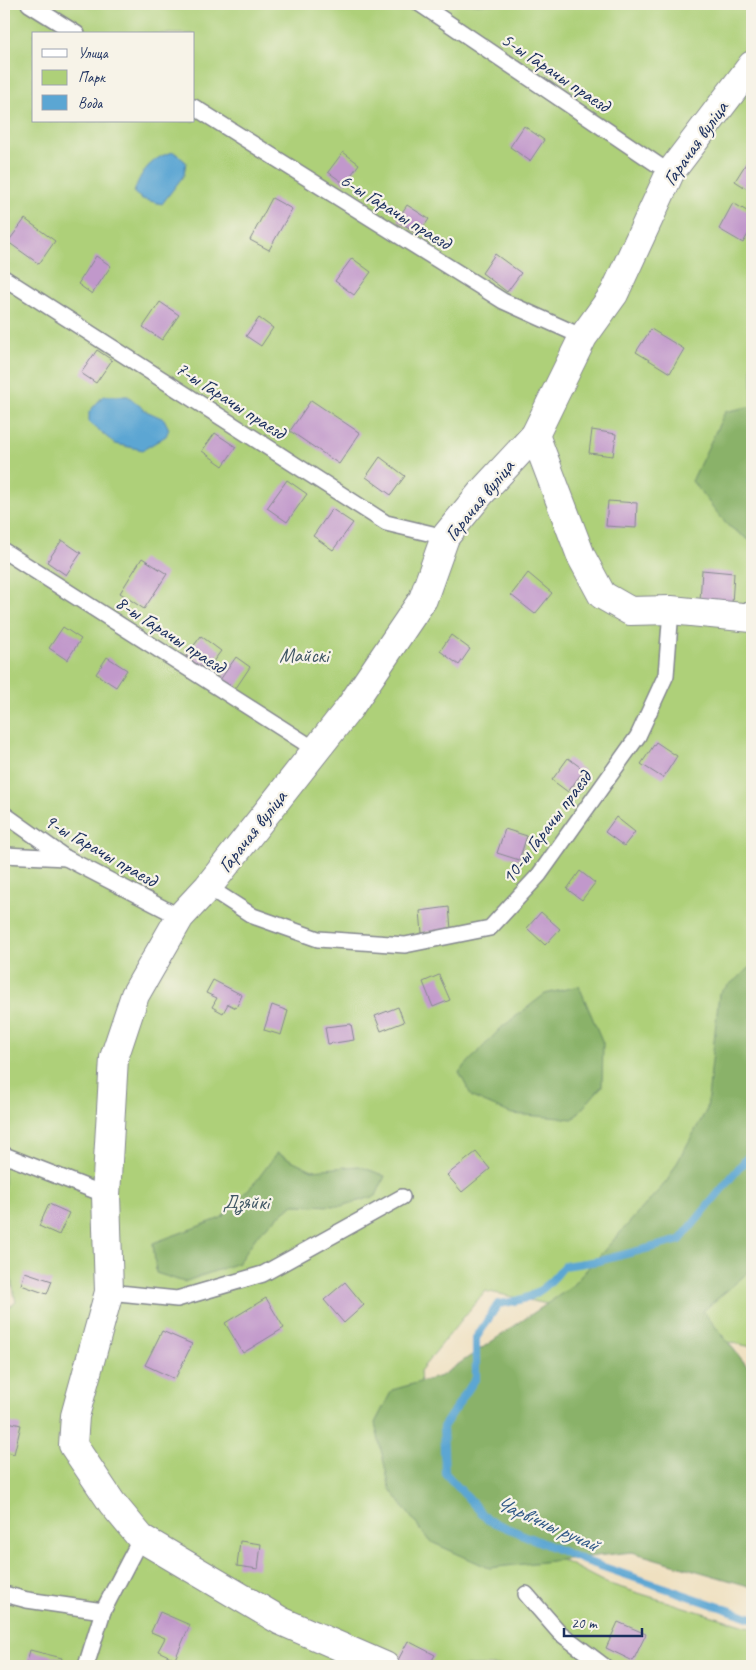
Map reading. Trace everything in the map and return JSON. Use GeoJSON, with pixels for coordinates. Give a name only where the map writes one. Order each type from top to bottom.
{"type":"FeatureCollection","features":[{"type":"Feature","properties":{"kind":"street","name":"Гарачая вуліца"},"geometry":{"type":"LineString","coordinates":[[385,1666],[280,1621],[141,1538],[112,1503],[73,1445],[75,1416],[109,1292],[106,1195],[114,1058],[136,995],[180,917],[208,887],[350,707],[422,599],[445,537],[481,493],[535,435],[583,337],[614,294],[670,172],[752,65]]}},
{"type":"Feature","properties":{"kind":"street"},"geometry":{"type":"LineString","coordinates":[[535,435],[581,556],[602,595],[630,611],[671,610],[752,618]]}},
{"type":"Feature","properties":{"kind":"lane"},"geometry":{"type":"LineString","coordinates":[[29,4],[74,32]]}},
{"type":"Feature","properties":{"kind":"lane","name":"5-ы Гарачы праезд"},"geometry":{"type":"LineString","coordinates":[[420,4],[670,172]]}},
{"type":"Feature","properties":{"kind":"lane","name":"6-ы Гарачы праезд"},"geometry":{"type":"LineString","coordinates":[[195,108],[503,301],[583,337]]}},
{"type":"Feature","properties":{"kind":"lane","name":"7-ы Гарачы праезд"},"geometry":{"type":"LineString","coordinates":[[4,278],[386,523],[445,537]]}},
{"type":"Feature","properties":{"kind":"lane","name":"8-ы Гарачы праезд"},"geometry":{"type":"LineString","coordinates":[[4,551],[316,750]]}},
{"type":"Feature","properties":{"kind":"lane","name":"10-ы Гарачы праезд"},"geometry":{"type":"LineString","coordinates":[[208,887],[253,916],[318,939],[406,945],[490,928],[539,875],[638,736],[666,675],[671,610]]}},
{"type":"Feature","properties":{"kind":"lane","name":"9-ы Гарачы праезд"},"geometry":{"type":"LineString","coordinates":[[4,814],[66,858],[180,917]]}},
{"type":"Feature","properties":{"kind":"lane"},"geometry":{"type":"LineString","coordinates":[[4,855],[66,858]]}},
{"type":"Feature","properties":{"kind":"lane"},"geometry":{"type":"LineString","coordinates":[[4,1155],[106,1195]]}},
{"type":"Feature","properties":{"kind":"lane"},"geometry":{"type":"LineString","coordinates":[[109,1292],[177,1298],[263,1274],[402,1197]]}},
{"type":"Feature","properties":{"kind":"lane"},"geometry":{"type":"LineString","coordinates":[[86,1666],[103,1611],[141,1538]]}},
{"type":"Feature","properties":{"kind":"lane"},"geometry":{"type":"LineString","coordinates":[[4,1594],[27,1600],[103,1611]]}},
{"type":"Feature","properties":{"kind":"lane"},"geometry":{"type":"LineString","coordinates":[[526,1594],[560,1633],[604,1666]]}},
{"type":"Feature","properties":{"kind":"green space"},"geometry":{"type":"Polygon","coordinates":[[[4,4],[752,4],[752,1347],[485,1291],[420,1371],[429,1491],[606,1583],[752,1628],[752,1666],[4,1666],[4,1311],[16,1302],[4,1245],[4,4]]]}},
{"type":"Feature","properties":{"kind":"green space"},"geometry":{"type":"Polygon","coordinates":[[[752,406],[752,542],[727,525],[692,481],[725,412],[752,406]]]}},
{"type":"Feature","properties":{"kind":"green space"},"geometry":{"type":"Polygon","coordinates":[[[752,966],[752,1269],[703,1311],[752,1372],[752,1587],[632,1552],[489,1568],[429,1541],[390,1489],[375,1423],[392,1390],[441,1376],[570,1288],[667,1181],[707,1109],[719,993],[752,966]]]}},
{"type":"Feature","properties":{"kind":"green space"},"geometry":{"type":"Polygon","coordinates":[[[579,986],[603,1043],[602,1086],[573,1119],[512,1114],[472,1097],[459,1072],[502,1027],[545,994],[579,986]]]}},
{"type":"Feature","properties":{"kind":"green space","name":"Дзяйкі"},"geometry":{"type":"Polygon","coordinates":[[[277,1153],[312,1170],[359,1166],[385,1176],[376,1196],[341,1206],[292,1205],[259,1233],[238,1263],[184,1282],[156,1273],[153,1243],[221,1218],[257,1180],[277,1153]]]}},
{"type":"Feature","properties":{"kind":"water"},"geometry":{"type":"Polygon","coordinates":[[[174,152],[186,162],[184,175],[162,204],[142,199],[134,193],[139,179],[148,166],[160,157],[174,152]]]}},
{"type":"Feature","properties":{"kind":"water"},"geometry":{"type":"Polygon","coordinates":[[[103,396],[128,396],[146,411],[164,419],[169,429],[166,436],[143,450],[115,444],[89,422],[89,412],[103,396]]]}},
{"type":"Feature","properties":{"kind":"building"},"geometry":{"type":"Polygon","coordinates":[[[524,126],[544,140],[530,161],[510,147],[524,126]]]}},
{"type":"Feature","properties":{"kind":"building"},"geometry":{"type":"Polygon","coordinates":[[[343,152],[359,164],[345,184],[328,172],[343,152]]]}},
{"type":"Feature","properties":{"kind":"building"},"geometry":{"type":"Polygon","coordinates":[[[752,154],[752,192],[735,181],[752,154]]]}},
{"type":"Feature","properties":{"kind":"building"},"geometry":{"type":"Polygon","coordinates":[[[272,198],[292,209],[269,250],[250,240],[272,198]]]}},
{"type":"Feature","properties":{"kind":"building"},"geometry":{"type":"Polygon","coordinates":[[[733,203],[752,214],[752,227],[743,243],[719,229],[733,203]]]}},
{"type":"Feature","properties":{"kind":"building"},"geometry":{"type":"Polygon","coordinates":[[[407,205],[429,219],[419,234],[397,220],[407,205]]]}},
{"type":"Feature","properties":{"kind":"building"},"geometry":{"type":"Polygon","coordinates":[[[25,219],[55,241],[39,264],[8,242],[25,219]]]}},
{"type":"Feature","properties":{"kind":"building"},"geometry":{"type":"Polygon","coordinates":[[[495,254],[521,273],[507,292],[482,273],[495,254]]]}},
{"type":"Feature","properties":{"kind":"building"},"geometry":{"type":"Polygon","coordinates":[[[96,256],[111,266],[92,294],[78,284],[96,256]]]}},
{"type":"Feature","properties":{"kind":"building"},"geometry":{"type":"Polygon","coordinates":[[[352,258],[371,272],[354,295],[335,281],[352,258]]]}},
{"type":"Feature","properties":{"kind":"building"},"geometry":{"type":"Polygon","coordinates":[[[160,302],[179,315],[162,340],[143,327],[160,302]]]}},
{"type":"Feature","properties":{"kind":"building"},"geometry":{"type":"Polygon","coordinates":[[[259,318],[273,328],[261,346],[246,336],[259,318]]]}},
{"type":"Feature","properties":{"kind":"building"},"geometry":{"type":"Polygon","coordinates":[[[651,329],[684,349],[670,373],[636,352],[651,329]]]}},
{"type":"Feature","properties":{"kind":"building"},"geometry":{"type":"Polygon","coordinates":[[[97,350],[112,360],[96,383],[81,373],[97,350]]]}},
{"type":"Feature","properties":{"kind":"building"},"geometry":{"type":"Polygon","coordinates":[[[311,400],[360,433],[339,464],[290,431],[311,400]]]}},
{"type":"Feature","properties":{"kind":"building"},"geometry":{"type":"Polygon","coordinates":[[[592,430],[616,434],[613,456],[589,453],[592,430]]]}},
{"type":"Feature","properties":{"kind":"building"},"geometry":{"type":"Polygon","coordinates":[[[215,433],[236,447],[223,466],[202,451],[215,433]]]}},
{"type":"Feature","properties":{"kind":"building"},"geometry":{"type":"Polygon","coordinates":[[[380,457],[405,476],[391,495],[366,477],[380,457]]]}},
{"type":"Feature","properties":{"kind":"building"},"geometry":{"type":"Polygon","coordinates":[[[287,480],[307,494],[287,522],[267,508],[287,480]]]}},
{"type":"Feature","properties":{"kind":"building"},"geometry":{"type":"Polygon","coordinates":[[[608,501],[637,503],[636,528],[606,526],[608,501]]]}},
{"type":"Feature","properties":{"kind":"building"},"geometry":{"type":"Polygon","coordinates":[[[332,509],[353,523],[333,550],[313,536],[332,509]]]}},
{"type":"Feature","properties":{"kind":"building"},"geometry":{"type":"Polygon","coordinates":[[[62,540],[81,553],[66,575],[47,562],[62,540]]]}},
{"type":"Feature","properties":{"kind":"building"},"geometry":{"type":"Polygon","coordinates":[[[142,558],[167,574],[144,609],[120,593],[142,558]]]}},
{"type":"Feature","properties":{"kind":"building"},"geometry":{"type":"Polygon","coordinates":[[[702,570],[734,573],[732,604],[700,601],[702,570]]]}},
{"type":"Feature","properties":{"kind":"building"},"geometry":{"type":"Polygon","coordinates":[[[528,573],[552,593],[535,614],[511,595],[528,573]]]}},
{"type":"Feature","properties":{"kind":"building"},"geometry":{"type":"Polygon","coordinates":[[[63,627],[81,639],[67,660],[49,648],[63,627]]]}},
{"type":"Feature","properties":{"kind":"building"},"geometry":{"type":"Polygon","coordinates":[[[451,635],[470,649],[459,665],[440,651],[451,635]]]}},
{"type":"Feature","properties":{"kind":"building"},"geometry":{"type":"Polygon","coordinates":[[[201,636],[221,651],[206,671],[186,656],[201,636]]]}},
{"type":"Feature","properties":{"kind":"building"},"geometry":{"type":"Polygon","coordinates":[[[107,657],[127,670],[116,687],[96,674],[107,657]]]}},
{"type":"Feature","properties":{"kind":"building"},"geometry":{"type":"Polygon","coordinates":[[[236,657],[250,667],[234,691],[220,680],[236,657]]]}},
{"type":"Feature","properties":{"kind":"building"},"geometry":{"type":"Polygon","coordinates":[[[656,742],[677,756],[663,778],[641,764],[656,742]]]}},
{"type":"Feature","properties":{"kind":"building"},"geometry":{"type":"Polygon","coordinates":[[[568,758],[584,770],[568,792],[552,780],[568,758]]]}},
{"type":"Feature","properties":{"kind":"building"},"geometry":{"type":"Polygon","coordinates":[[[616,817],[635,832],[624,846],[605,832],[616,817]]]}},
{"type":"Feature","properties":{"kind":"building"},"geometry":{"type":"Polygon","coordinates":[[[505,829],[527,836],[519,860],[497,853],[505,829]]]}},
{"type":"Feature","properties":{"kind":"building"},"geometry":{"type":"Polygon","coordinates":[[[580,871],[595,883],[582,900],[567,889],[580,871]]]}},
{"type":"Feature","properties":{"kind":"building"},"geometry":{"type":"Polygon","coordinates":[[[449,907],[451,929],[422,933],[420,911],[449,907]]]}},
{"type":"Feature","properties":{"kind":"building"},"geometry":{"type":"Polygon","coordinates":[[[541,912],[560,929],[545,945],[527,928],[541,912]]]}},
{"type":"Feature","properties":{"kind":"building"},"geometry":{"type":"Polygon","coordinates":[[[439,975],[450,1000],[433,1007],[423,982],[439,975]]]}},
{"type":"Feature","properties":{"kind":"building"},"geometry":{"type":"Polygon","coordinates":[[[213,980],[242,995],[236,1008],[228,1004],[223,1013],[212,1007],[217,998],[206,993],[213,980]]]}},
{"type":"Feature","properties":{"kind":"building"},"geometry":{"type":"Polygon","coordinates":[[[272,1005],[288,1011],[281,1035],[264,1030],[272,1005]]]}},
{"type":"Feature","properties":{"kind":"building"},"geometry":{"type":"Polygon","coordinates":[[[398,1007],[404,1022],[381,1031],[375,1016],[398,1007]]]}},
{"type":"Feature","properties":{"kind":"building"},"geometry":{"type":"Polygon","coordinates":[[[351,1024],[354,1040],[328,1044],[325,1027],[351,1024]]]}},
{"type":"Feature","properties":{"kind":"building"},"geometry":{"type":"Polygon","coordinates":[[[476,1152],[490,1169],[462,1192],[447,1175],[476,1152]]]}},
{"type":"Feature","properties":{"kind":"building"},"geometry":{"type":"Polygon","coordinates":[[[49,1204],[69,1213],[59,1235],[39,1226],[49,1204]]]}},
{"type":"Feature","properties":{"kind":"building"},"geometry":{"type":"Polygon","coordinates":[[[25,1272],[52,1281],[47,1294],[21,1285],[25,1272]]]}},
{"type":"Feature","properties":{"kind":"building"},"geometry":{"type":"Polygon","coordinates":[[[345,1282],[364,1305],[344,1323],[324,1300],[345,1282]]]}},
{"type":"Feature","properties":{"kind":"building"},"geometry":{"type":"Polygon","coordinates":[[[266,1298],[284,1328],[243,1353],[225,1323],[266,1298]]]}},
{"type":"Feature","properties":{"kind":"building"},"geometry":{"type":"Polygon","coordinates":[[[162,1331],[192,1344],[175,1379],[145,1365],[162,1331]]]}},
{"type":"Feature","properties":{"kind":"building"},"geometry":{"type":"Polygon","coordinates":[[[4,1421],[21,1425],[14,1454],[4,1451],[4,1421]]]}},
{"type":"Feature","properties":{"kind":"building"},"geometry":{"type":"Polygon","coordinates":[[[240,1541],[261,1544],[258,1569],[237,1566],[240,1541]]]}},
{"type":"Feature","properties":{"kind":"building"},"geometry":{"type":"Polygon","coordinates":[[[160,1612],[190,1625],[175,1659],[158,1651],[165,1638],[151,1632],[160,1612]]]}},
{"type":"Feature","properties":{"kind":"building"},"geometry":{"type":"Polygon","coordinates":[[[618,1622],[646,1634],[633,1661],[606,1648],[618,1622]]]}},
{"type":"Feature","properties":{"kind":"building"},"geometry":{"type":"Polygon","coordinates":[[[408,1641],[435,1655],[429,1666],[401,1666],[396,1664],[408,1641]]]}},
{"type":"Feature","properties":{"kind":"building"},"geometry":{"type":"Polygon","coordinates":[[[30,1650],[62,1658],[60,1666],[26,1666],[30,1650]]]}},
{"type":"Feature","properties":{"kind":"waterway","name":"Чарвічны ручай"},"geometry":{"type":"LineString","coordinates":[[752,481],[752,486]]}},
{"type":"Feature","properties":{"kind":"waterway","name":"Чарвічны ручай"},"geometry":{"type":"LineString","coordinates":[[752,1152],[680,1240],[598,1261],[564,1266],[536,1294],[498,1304],[476,1338],[476,1378],[443,1427],[445,1473],[488,1520],[583,1560],[752,1618]]}},
{"type":"Feature","properties":{"kind":"park label","name":"Майскі"},"geometry":{"type":"Point","coordinates":[304,655]}}]}
